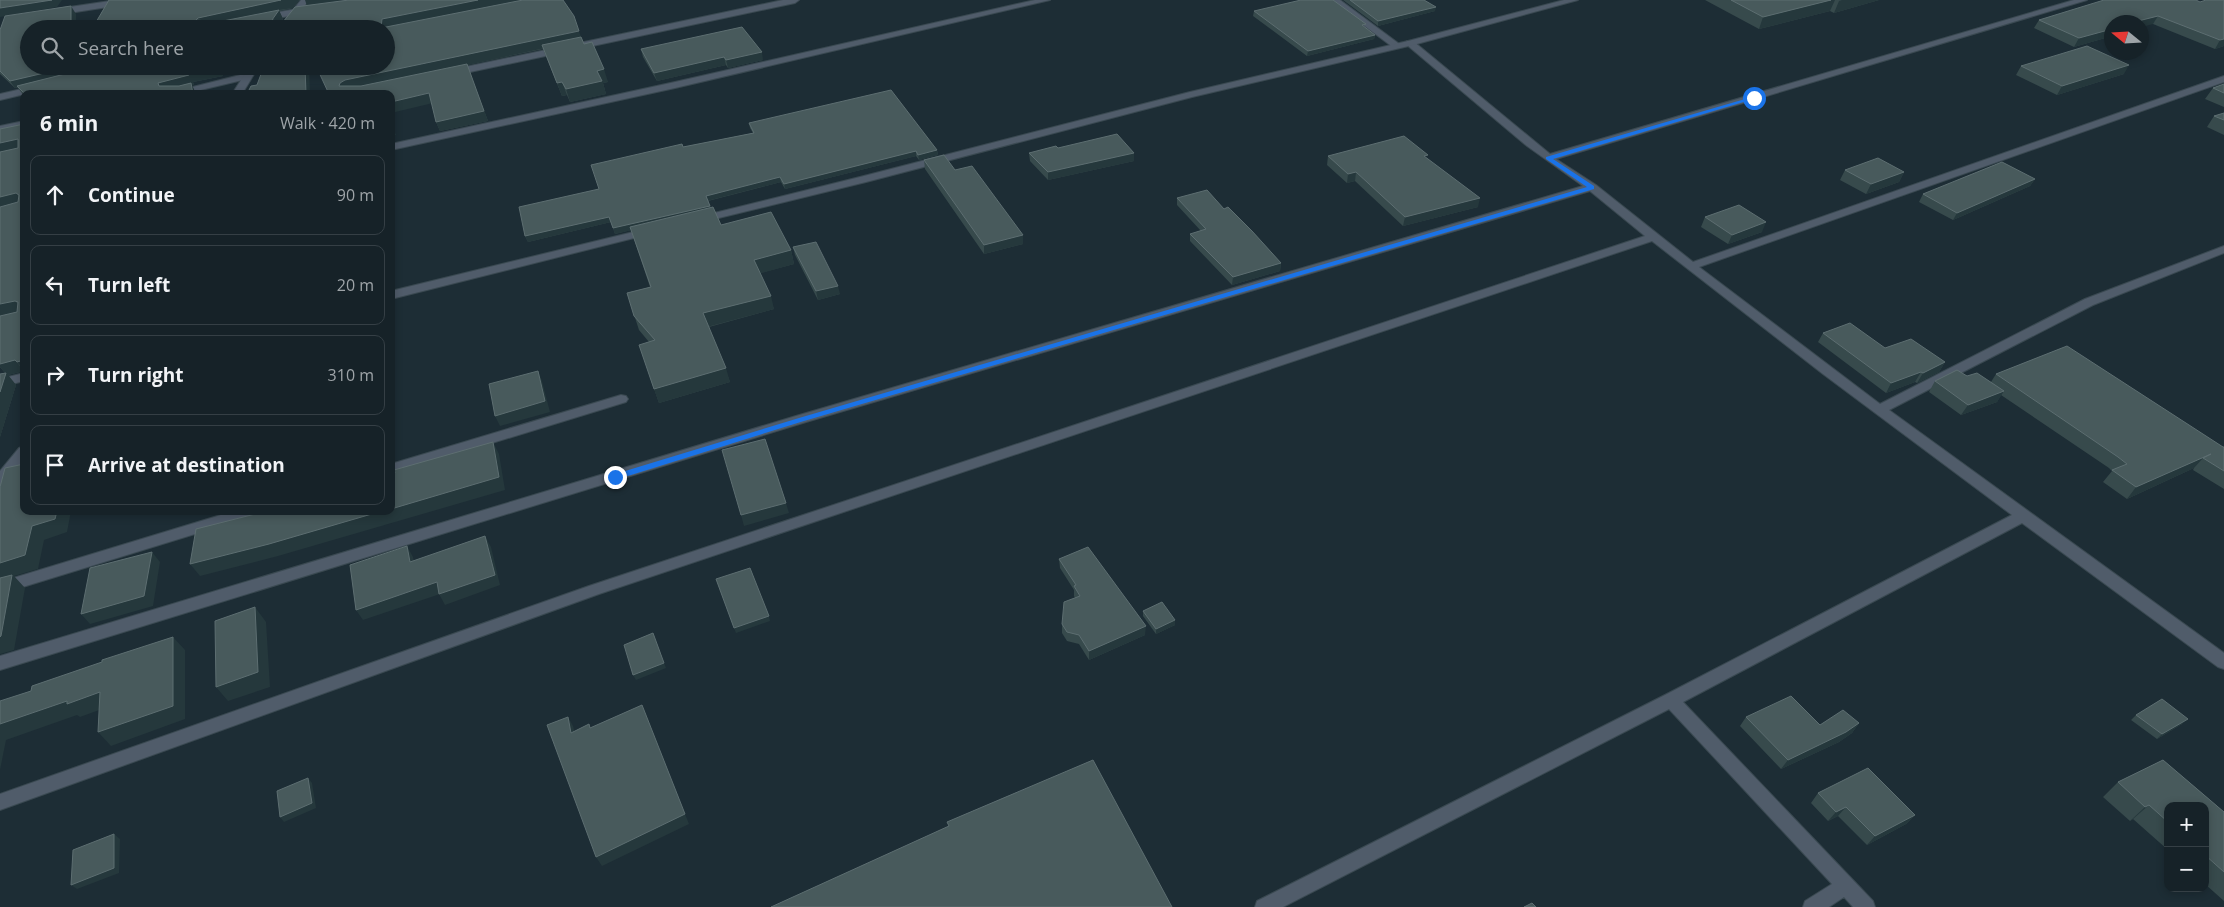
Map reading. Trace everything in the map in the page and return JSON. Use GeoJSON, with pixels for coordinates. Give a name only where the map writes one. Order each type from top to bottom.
{"type":"FeatureCollection","features":[{"type":"Feature","properties":{"kind":"street"},"geometry":{"type":"LineString","coordinates":[[43,14],[134,0]]}},
{"type":"Feature","properties":{"kind":"street"},"geometry":{"type":"LineString","coordinates":[[289,20],[305,0]]}},
{"type":"Feature","properties":{"kind":"street"},"geometry":{"type":"LineString","coordinates":[[441,75],[795,0]]}},
{"type":"Feature","properties":{"kind":"street"},"geometry":{"type":"LineString","coordinates":[[395,146],[676,85],[1046,0]]}},
{"type":"Feature","properties":{"kind":"street"},"geometry":{"type":"LineString","coordinates":[[1334,0],[1397,46]]}},
{"type":"Feature","properties":{"kind":"street"},"geometry":{"type":"LineString","coordinates":[[688,222],[862,180],[1190,95],[1410,43],[1574,0]]}},
{"type":"Feature","properties":{"kind":"street"},"geometry":{"type":"LineString","coordinates":[[1548,158],[2083,0]]}},
{"type":"Feature","properties":{"kind":"street"},"geometry":{"type":"LineString","coordinates":[[251,20],[322,8]]}},
{"type":"Feature","properties":{"kind":"street"},"geometry":{"type":"LineString","coordinates":[[1410,43],[1548,158],[1592,187],[1652,237],[1879,410],[2021,516],[2224,662]]}},
{"type":"Feature","properties":{"kind":"street"},"geometry":{"type":"LineString","coordinates":[[187,90],[248,76]]}},
{"type":"Feature","properties":{"kind":"street"},"geometry":{"type":"LineString","coordinates":[[239,90],[248,76]]}},
{"type":"Feature","properties":{"kind":"street"},"geometry":{"type":"LineString","coordinates":[[1691,266],[2224,79]]}},
{"type":"Feature","properties":{"kind":"street"},"geometry":{"type":"LineString","coordinates":[[30,90],[47,86]]}},
{"type":"Feature","properties":{"kind":"street"},"geometry":{"type":"LineString","coordinates":[[0,97],[20,92]]}},
{"type":"Feature","properties":{"kind":"street"},"geometry":{"type":"LineString","coordinates":[[0,128],[20,125]]}},
{"type":"Feature","properties":{"kind":"street"},"geometry":{"type":"LineString","coordinates":[[0,663],[811,417],[1592,187]]}},
{"type":"Feature","properties":{"kind":"street"},"geometry":{"type":"LineString","coordinates":[[395,295],[659,229]]}},
{"type":"Feature","properties":{"kind":"street"},"geometry":{"type":"LineString","coordinates":[[0,802],[594,590],[1652,237]]}},
{"type":"Feature","properties":{"kind":"street"},"geometry":{"type":"LineString","coordinates":[[1879,410],[2089,302],[2224,249]]}},
{"type":"Feature","properties":{"kind":"street"},"geometry":{"type":"LineString","coordinates":[[0,383],[20,378]]}},
{"type":"Feature","properties":{"kind":"street"},"geometry":{"type":"LineString","coordinates":[[395,468],[621,399]]}},
{"type":"Feature","properties":{"kind":"street"},"geometry":{"type":"LineString","coordinates":[[0,480],[20,456]]}},
{"type":"Feature","properties":{"kind":"street"},"geometry":{"type":"LineString","coordinates":[[0,588],[239,515]]}},
{"type":"Feature","properties":{"kind":"street"},"geometry":{"type":"LineString","coordinates":[[1264,907],[1671,700],[2021,516]]}},
{"type":"Feature","properties":{"kind":"street"},"geometry":{"type":"LineString","coordinates":[[1671,700],[1866,907]]}},
{"type":"Feature","properties":{"kind":"street"},"geometry":{"type":"LineString","coordinates":[[1812,907],[1846,886]]}},
{"type":"Feature","properties":{"kind":"building"},"geometry":{"type":"Polygon","coordinates":[[[0,0],[52,0],[0,8],[0,0]]]}},
{"type":"Feature","properties":{"kind":"building"},"geometry":{"type":"Polygon","coordinates":[[[109,0],[281,0],[196,20],[97,20],[109,0]]]}},
{"type":"Feature","properties":{"kind":"building"},"geometry":{"type":"Polygon","coordinates":[[[349,0],[478,0],[382,19],[285,20],[295,7],[349,0]]]}},
{"type":"Feature","properties":{"kind":"building"},"geometry":{"type":"Polygon","coordinates":[[[523,0],[563,0],[574,16],[579,31],[395,70],[395,25],[523,0]]]}},
{"type":"Feature","properties":{"kind":"building"},"geometry":{"type":"Polygon","coordinates":[[[1301,0],[1333,0],[1366,24],[1362,25],[1375,35],[1308,51],[1254,11],[1301,0]]]}},
{"type":"Feature","properties":{"kind":"building"},"geometry":{"type":"Polygon","coordinates":[[[1350,0],[1424,0],[1436,7],[1378,21],[1350,0]]]}},
{"type":"Feature","properties":{"kind":"building"},"geometry":{"type":"Polygon","coordinates":[[[1731,0],[1831,0],[1763,17],[1731,0]]]}},
{"type":"Feature","properties":{"kind":"building"},"geometry":{"type":"Polygon","coordinates":[[[2104,0],[2196,0],[2200,2],[2224,0],[2224,39],[2220,40],[2158,16],[2149,18],[2149,15],[2104,15],[2104,31],[2079,38],[2039,20],[2104,0]]]}},
{"type":"Feature","properties":{"kind":"building"},"geometry":{"type":"Polygon","coordinates":[[[71,6],[71,20],[20,20],[20,75],[36,75],[10,81],[0,71],[0,30],[5,16],[71,6]]]}},
{"type":"Feature","properties":{"kind":"building"},"geometry":{"type":"Polygon","coordinates":[[[279,10],[272,20],[228,20],[279,10]]]}},
{"type":"Feature","properties":{"kind":"building"},"geometry":{"type":"Polygon","coordinates":[[[742,27],[762,52],[726,60],[724,57],[654,73],[641,49],[742,27]]]}},
{"type":"Feature","properties":{"kind":"building"},"geometry":{"type":"Polygon","coordinates":[[[581,37],[584,44],[592,42],[604,69],[597,71],[602,81],[566,89],[562,82],[557,83],[542,45],[581,37]]]}},
{"type":"Feature","properties":{"kind":"building"},"geometry":{"type":"Polygon","coordinates":[[[2087,46],[2104,54],[2104,60],[2118,60],[2129,65],[2062,86],[2021,66],[2087,46]]]}},
{"type":"Feature","properties":{"kind":"building"},"geometry":{"type":"Polygon","coordinates":[[[467,64],[484,111],[436,122],[429,93],[395,101],[395,90],[327,90],[320,75],[369,75],[345,80],[339,86],[361,86],[467,64]]]}},
{"type":"Feature","properties":{"kind":"building"},"geometry":{"type":"Polygon","coordinates":[[[61,75],[189,75],[158,83],[159,86],[179,86],[191,83],[192,90],[21,90],[17,86],[61,75]]]}},
{"type":"Feature","properties":{"kind":"building"},"geometry":{"type":"Polygon","coordinates":[[[261,75],[305,75],[306,90],[249,90],[251,86],[257,85],[261,75]]]}},
{"type":"Feature","properties":{"kind":"building"},"geometry":{"type":"Polygon","coordinates":[[[2224,84],[2224,93],[2213,88],[2224,84]]]}},
{"type":"Feature","properties":{"kind":"building"},"geometry":{"type":"Polygon","coordinates":[[[891,90],[937,150],[918,155],[916,151],[784,184],[780,177],[706,196],[710,206],[613,228],[609,217],[525,236],[519,207],[599,189],[591,165],[682,144],[683,147],[754,133],[749,123],[891,90]]]}},
{"type":"Feature","properties":{"kind":"building"},"geometry":{"type":"Polygon","coordinates":[[[2224,113],[2224,120],[2214,116],[2224,113]]]}},
{"type":"Feature","properties":{"kind":"building"},"geometry":{"type":"Polygon","coordinates":[[[20,125],[20,361],[17,362],[15,360],[0,364],[0,316],[17,312],[18,302],[0,304],[0,207],[18,202],[19,195],[16,193],[0,197],[0,152],[18,148],[18,139],[0,143],[0,129],[20,125]]]}},
{"type":"Feature","properties":{"kind":"building"},"geometry":{"type":"Polygon","coordinates":[[[1117,134],[1134,153],[1048,172],[1029,153],[1056,146],[1058,148],[1117,134]]]}},
{"type":"Feature","properties":{"kind":"building"},"geometry":{"type":"Polygon","coordinates":[[[1404,136],[1428,155],[1424,156],[1480,198],[1405,217],[1356,172],[1348,174],[1328,156],[1404,136]]]}},
{"type":"Feature","properties":{"kind":"building"},"geometry":{"type":"Polygon","coordinates":[[[944,155],[955,170],[972,166],[1023,235],[984,245],[924,160],[944,155]]]}},
{"type":"Feature","properties":{"kind":"building"},"geometry":{"type":"Polygon","coordinates":[[[1878,158],[1904,172],[1871,184],[1845,170],[1878,158]]]}},
{"type":"Feature","properties":{"kind":"building"},"geometry":{"type":"Polygon","coordinates":[[[2002,162],[2035,179],[1957,213],[1923,194],[2002,162]]]}},
{"type":"Feature","properties":{"kind":"building"},"geometry":{"type":"Polygon","coordinates":[[[1207,190],[1224,209],[1228,207],[1281,263],[1233,277],[1190,234],[1206,229],[1177,198],[1207,190]]]}},
{"type":"Feature","properties":{"kind":"building"},"geometry":{"type":"Polygon","coordinates":[[[1739,205],[1766,222],[1732,235],[1705,217],[1739,205]]]}},
{"type":"Feature","properties":{"kind":"building"},"geometry":{"type":"Polygon","coordinates":[[[713,207],[721,225],[771,212],[791,250],[754,260],[771,296],[703,313],[726,368],[654,389],[639,345],[655,340],[634,316],[627,293],[651,287],[630,227],[713,207]]]}},
{"type":"Feature","properties":{"kind":"building"},"geometry":{"type":"Polygon","coordinates":[[[816,242],[838,286],[816,291],[793,247],[816,242]]]}},
{"type":"Feature","properties":{"kind":"building"},"geometry":{"type":"Polygon","coordinates":[[[1850,323],[1885,348],[1911,339],[1945,362],[1923,373],[1921,372],[1891,383],[1823,333],[1850,323]]]}},
{"type":"Feature","properties":{"kind":"building"},"geometry":{"type":"Polygon","coordinates":[[[2067,346],[2224,447],[2224,471],[2203,458],[2211,454],[2136,487],[2112,470],[2127,464],[1996,374],[2067,346]]]}},
{"type":"Feature","properties":{"kind":"building"},"geometry":{"type":"Polygon","coordinates":[[[1957,370],[1967,376],[1977,373],[2004,391],[1968,405],[1935,381],[1957,370]]]}},
{"type":"Feature","properties":{"kind":"building"},"geometry":{"type":"Polygon","coordinates":[[[538,371],[545,401],[495,416],[489,384],[538,371]]]}},
{"type":"Feature","properties":{"kind":"building"},"geometry":{"type":"Polygon","coordinates":[[[6,373],[0,392],[0,374],[6,373]]]}},
{"type":"Feature","properties":{"kind":"building"},"geometry":{"type":"Polygon","coordinates":[[[765,439],[786,503],[741,515],[722,450],[765,439]]]}},
{"type":"Feature","properties":{"kind":"building"},"geometry":{"type":"Polygon","coordinates":[[[493,442],[499,477],[395,508],[395,470],[493,442]]]}},
{"type":"Feature","properties":{"kind":"building"},"geometry":{"type":"Polygon","coordinates":[[[20,465],[20,515],[56,515],[55,519],[32,526],[25,555],[0,563],[0,487],[5,468],[20,465]]]}},
{"type":"Feature","properties":{"kind":"building"},"geometry":{"type":"Polygon","coordinates":[[[251,515],[368,515],[269,544],[190,564],[196,529],[251,515]]]}},
{"type":"Feature","properties":{"kind":"building"},"geometry":{"type":"Polygon","coordinates":[[[485,536],[495,575],[439,594],[437,582],[356,610],[350,565],[407,546],[410,562],[485,536]]]}},
{"type":"Feature","properties":{"kind":"building"},"geometry":{"type":"Polygon","coordinates":[[[1088,547],[1146,626],[1089,651],[1079,635],[1067,632],[1062,624],[1064,602],[1080,596],[1074,586],[1076,585],[1059,559],[1088,547]]]}},
{"type":"Feature","properties":{"kind":"building"},"geometry":{"type":"Polygon","coordinates":[[[152,552],[144,596],[81,614],[90,568],[152,552]]]}},
{"type":"Feature","properties":{"kind":"building"},"geometry":{"type":"Polygon","coordinates":[[[750,568],[769,616],[734,628],[716,579],[750,568]]]}},
{"type":"Feature","properties":{"kind":"building"},"geometry":{"type":"Polygon","coordinates":[[[12,575],[1,636],[0,637],[0,578],[12,575]]]}},
{"type":"Feature","properties":{"kind":"building"},"geometry":{"type":"Polygon","coordinates":[[[1162,602],[1175,620],[1156,629],[1143,611],[1162,602]]]}},
{"type":"Feature","properties":{"kind":"building"},"geometry":{"type":"Polygon","coordinates":[[[255,607],[258,672],[216,687],[215,621],[255,607]]]}},
{"type":"Feature","properties":{"kind":"building"},"geometry":{"type":"Polygon","coordinates":[[[653,633],[664,663],[633,675],[624,645],[653,633]]]}},
{"type":"Feature","properties":{"kind":"building"},"geometry":{"type":"Polygon","coordinates":[[[173,637],[173,706],[98,732],[100,692],[0,724],[0,701],[31,691],[32,686],[102,662],[102,660],[173,637]]]}},
{"type":"Feature","properties":{"kind":"building"},"geometry":{"type":"Polygon","coordinates":[[[1791,696],[1820,725],[1843,710],[1859,723],[1846,732],[1788,760],[1746,717],[1791,696]]]}},
{"type":"Feature","properties":{"kind":"building"},"geometry":{"type":"Polygon","coordinates":[[[2162,699],[2188,719],[2162,734],[2136,715],[2162,699]]]}},
{"type":"Feature","properties":{"kind":"building"},"geometry":{"type":"Polygon","coordinates":[[[642,705],[685,814],[596,857],[547,725],[568,717],[571,733],[589,724],[590,728],[642,705]]]}},
{"type":"Feature","properties":{"kind":"building"},"geometry":{"type":"Polygon","coordinates":[[[1093,760],[1172,907],[771,907],[949,826],[947,822],[1093,760]]]}},
{"type":"Feature","properties":{"kind":"building"},"geometry":{"type":"Polygon","coordinates":[[[2163,760],[2224,812],[2224,872],[2209,859],[2209,802],[2164,802],[2164,818],[2149,805],[2145,807],[2118,782],[2163,760]]]}},
{"type":"Feature","properties":{"kind":"building"},"geometry":{"type":"Polygon","coordinates":[[[1868,768],[1915,815],[1875,836],[1846,807],[1836,812],[1818,793],[1868,768]]]}},
{"type":"Feature","properties":{"kind":"building"},"geometry":{"type":"Polygon","coordinates":[[[308,778],[312,803],[280,817],[277,791],[308,778]]]}},
{"type":"Feature","properties":{"kind":"building"},"geometry":{"type":"Polygon","coordinates":[[[114,834],[114,868],[71,885],[73,850],[114,834]]]}},
{"type":"Feature","properties":{"kind":"building"},"geometry":{"type":"Polygon","coordinates":[[[1532,903],[1536,907],[1524,907],[1532,903]]]}},
{"type":"Feature","properties":{"kind":"route"},"geometry":{"type":"LineString","coordinates":[[615,477],[801,420],[1592,187],[1548,158],[1754,98]]}}]}
